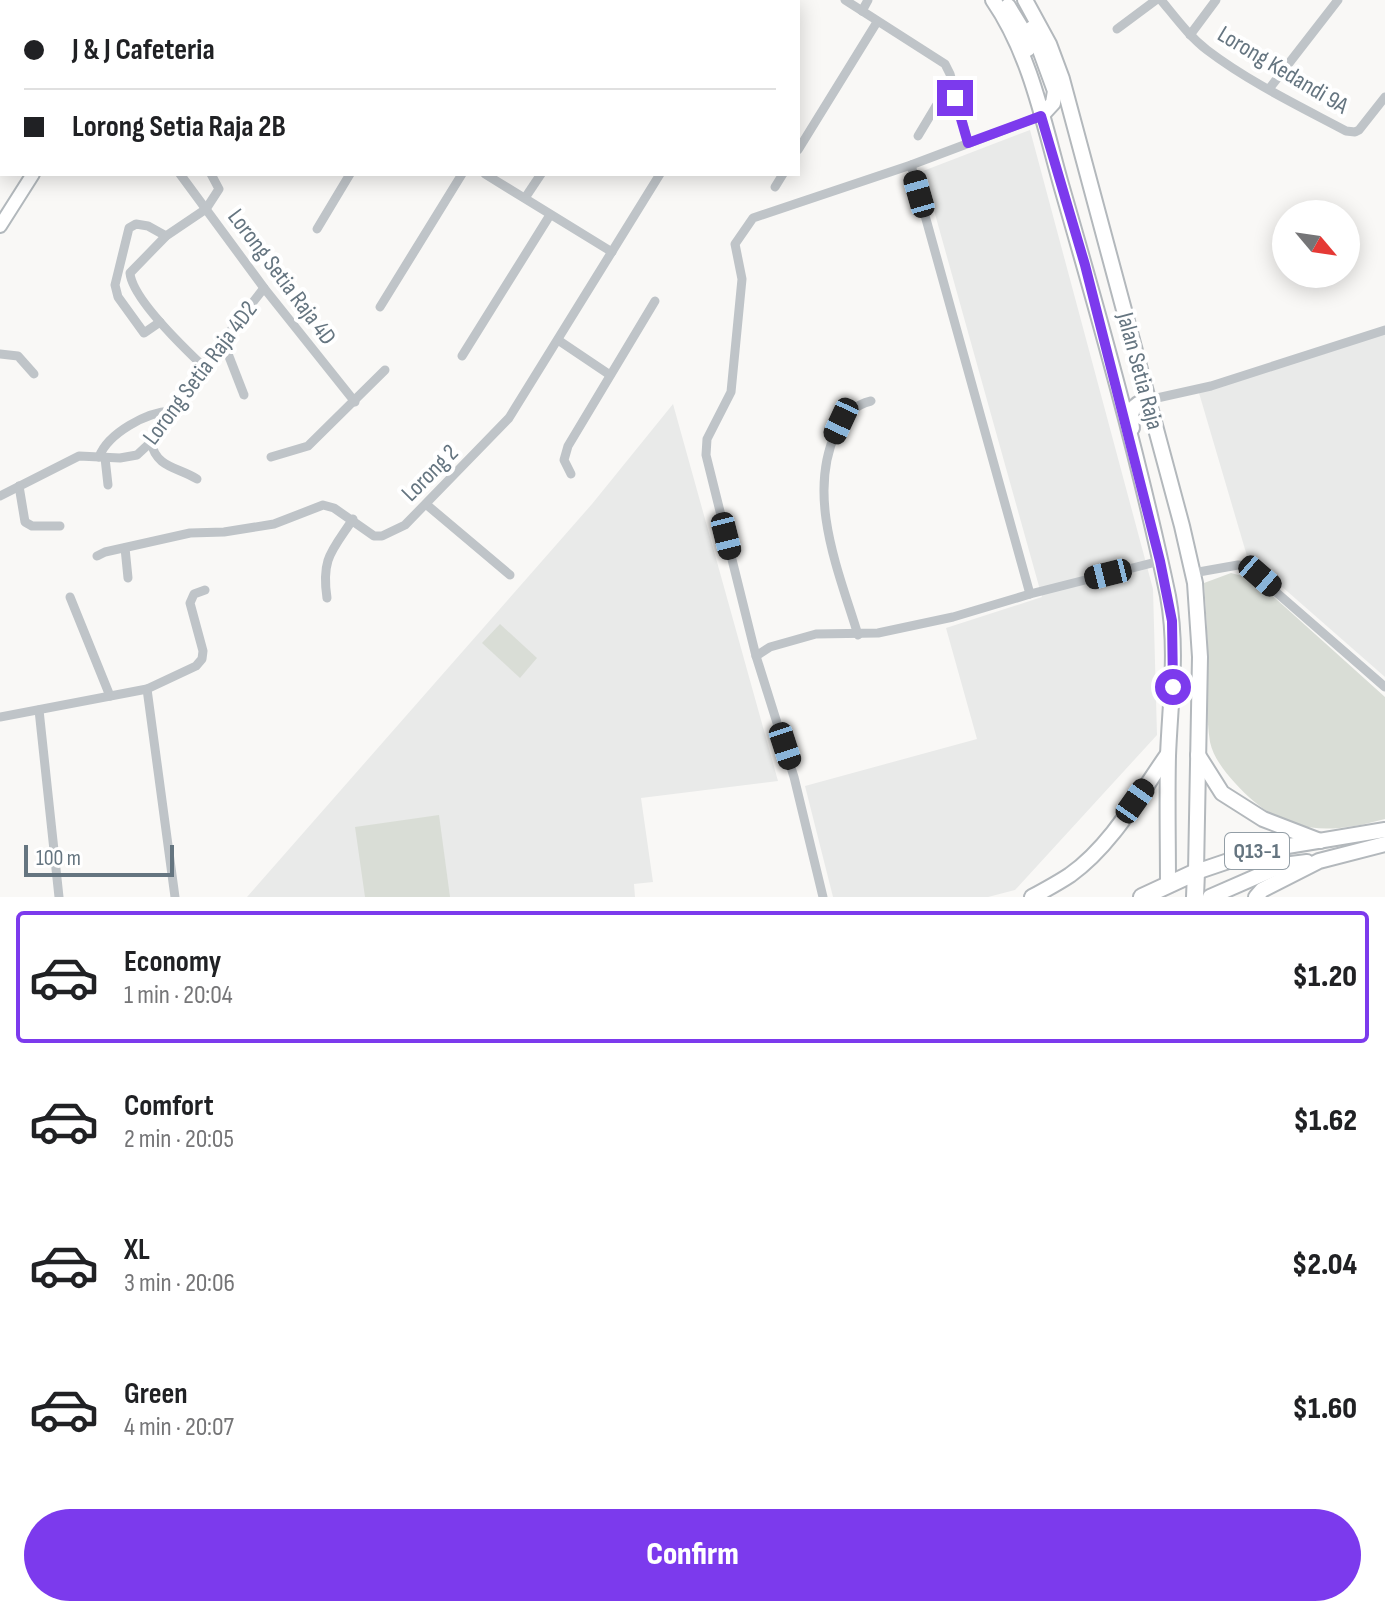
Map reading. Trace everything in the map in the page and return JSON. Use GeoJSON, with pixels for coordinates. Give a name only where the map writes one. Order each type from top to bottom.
{"type":"FeatureCollection","features":[{"type":"Feature","properties":{"kind":"highway"},"geometry":{"type":"LineString","coordinates":[[1142,897],[1168,891],[1196,872]]}},
{"type":"Feature","properties":{"kind":"highway"},"geometry":{"type":"LineString","coordinates":[[1195,897],[1196,872]]}},
{"type":"Feature","properties":{"kind":"main road","name":"Jalan Setia Raja"},"geometry":{"type":"LineString","coordinates":[[993,0],[1024,60],[1085,265],[1160,561],[1172,621],[1174,665],[1168,753],[1168,891]]}},
{"type":"Feature","properties":{"kind":"main road"},"geometry":{"type":"LineString","coordinates":[[1004,0],[1022,29],[1028,49],[1024,60]]}},
{"type":"Feature","properties":{"kind":"main road"},"geometry":{"type":"LineString","coordinates":[[1016,0],[1035,33],[1055,91],[1053,103],[1041,116]]}},
{"type":"Feature","properties":{"kind":"main road","name":"Jalan Setia Raja"},"geometry":{"type":"LineString","coordinates":[[1025,0],[1049,44],[1062,79],[1193,573],[1200,657],[1196,872]]}},
{"type":"Feature","properties":{"kind":"main road"},"geometry":{"type":"LineString","coordinates":[[1137,468],[1130,412],[1135,405],[1148,400]]}},
{"type":"Feature","properties":{"kind":"main road"},"geometry":{"type":"LineString","coordinates":[[1032,897],[1071,874],[1098,848],[1118,825],[1168,753]]}},
{"type":"Feature","properties":{"kind":"main road"},"geometry":{"type":"LineString","coordinates":[[1197,753],[1222,793],[1263,819],[1321,841],[1385,830]]}},
{"type":"Feature","properties":{"kind":"main road","name":"Q13-1"},"geometry":{"type":"LineString","coordinates":[[1196,872],[1258,851],[1321,841]]}},
{"type":"Feature","properties":{"kind":"main road"},"geometry":{"type":"LineString","coordinates":[[1210,897],[1283,865],[1319,861],[1385,844]]}},
{"type":"Feature","properties":{"kind":"main road"},"geometry":{"type":"LineString","coordinates":[[1256,897],[1262,890],[1319,861]]}},
{"type":"Feature","properties":{"kind":"street"},"geometry":{"type":"LineString","coordinates":[[845,0],[945,64],[968,143]]}},
{"type":"Feature","properties":{"kind":"street"},"geometry":{"type":"LineString","coordinates":[[862,11],[868,0]]}},
{"type":"Feature","properties":{"kind":"street"},"geometry":{"type":"LineString","coordinates":[[1117,29],[1158,0]]}},
{"type":"Feature","properties":{"kind":"street","name":"Lorong Kedandi 9A"},"geometry":{"type":"LineString","coordinates":[[1158,0],[1208,50],[1269,89],[1346,131],[1355,132],[1363,126],[1385,97]]}},
{"type":"Feature","properties":{"kind":"street"},"geometry":{"type":"LineString","coordinates":[[1190,35],[1216,0]]}},
{"type":"Feature","properties":{"kind":"street"},"geometry":{"type":"LineString","coordinates":[[1269,89],[1338,0]]}},
{"type":"Feature","properties":{"kind":"street"},"geometry":{"type":"LineString","coordinates":[[800,147],[877,22]]}},
{"type":"Feature","properties":{"kind":"street"},"geometry":{"type":"LineString","coordinates":[[918,136],[936,106],[955,98]]}},
{"type":"Feature","properties":{"kind":"street"},"geometry":{"type":"LineString","coordinates":[[823,897],[794,777],[756,656],[706,455],[707,439],[731,392],[742,279],[735,244],[753,218],[911,165],[1041,116]]}},
{"type":"Feature","properties":{"kind":"street"},"geometry":{"type":"LineString","coordinates":[[911,165],[1030,594]]}},
{"type":"Feature","properties":{"kind":"street"},"geometry":{"type":"LineString","coordinates":[[0,226],[32,176]]}},
{"type":"Feature","properties":{"kind":"street","name":"Lorong Setia Raja 4D"},"geometry":{"type":"LineString","coordinates":[[181,176],[264,288],[355,402]]}},
{"type":"Feature","properties":{"kind":"street"},"geometry":{"type":"LineString","coordinates":[[203,366],[160,322],[135,287],[130,273],[166,236],[206,209],[219,189],[212,176]]}},
{"type":"Feature","properties":{"kind":"street"},"geometry":{"type":"LineString","coordinates":[[317,229],[349,176]]}},
{"type":"Feature","properties":{"kind":"street"},"geometry":{"type":"LineString","coordinates":[[380,307],[461,176]]}},
{"type":"Feature","properties":{"kind":"street"},"geometry":{"type":"LineString","coordinates":[[488,176],[612,252]]}},
{"type":"Feature","properties":{"kind":"street"},"geometry":{"type":"LineString","coordinates":[[525,198],[540,176]]}},
{"type":"Feature","properties":{"kind":"street","name":"Lorong 2"},"geometry":{"type":"LineString","coordinates":[[97,556],[190,533],[224,532],[274,524],[323,505],[353,519],[374,536],[382,536],[405,525],[504,425],[659,176]]}},
{"type":"Feature","properties":{"kind":"street"},"geometry":{"type":"LineString","coordinates":[[775,187],[782,176]]}},
{"type":"Feature","properties":{"kind":"street"},"geometry":{"type":"LineString","coordinates":[[462,356],[550,215]]}},
{"type":"Feature","properties":{"kind":"street"},"geometry":{"type":"LineString","coordinates":[[160,322],[144,333],[118,297],[115,285],[129,228],[136,224],[148,226],[166,236]]}},
{"type":"Feature","properties":{"kind":"street","name":"Lorong Setia Raja 4D2"},"geometry":{"type":"LineString","coordinates":[[0,496],[79,456],[137,455],[151,442],[203,366],[264,288]]}},
{"type":"Feature","properties":{"kind":"street"},"geometry":{"type":"LineString","coordinates":[[571,474],[564,460],[568,446],[655,301]]}},
{"type":"Feature","properties":{"kind":"street"},"geometry":{"type":"LineString","coordinates":[[1148,400],[1211,386],[1385,330]]}},
{"type":"Feature","properties":{"kind":"street"},"geometry":{"type":"LineString","coordinates":[[558,340],[610,375]]}},
{"type":"Feature","properties":{"kind":"street"},"geometry":{"type":"LineString","coordinates":[[223,341],[233,360],[244,395]]}},
{"type":"Feature","properties":{"kind":"street"},"geometry":{"type":"LineString","coordinates":[[0,355],[18,356],[34,374]]}},
{"type":"Feature","properties":{"kind":"street"},"geometry":{"type":"LineString","coordinates":[[271,457],[304,448],[385,370]]}},
{"type":"Feature","properties":{"kind":"street"},"geometry":{"type":"LineString","coordinates":[[858,635],[838,569],[824,505],[823,483],[829,450],[841,421],[854,408],[871,401]]}},
{"type":"Feature","properties":{"kind":"street"},"geometry":{"type":"LineString","coordinates":[[108,485],[102,450],[134,423],[158,412],[171,411]]}},
{"type":"Feature","properties":{"kind":"street"},"geometry":{"type":"LineString","coordinates":[[151,442],[157,458],[167,466],[197,479]]}},
{"type":"Feature","properties":{"kind":"street"},"geometry":{"type":"LineString","coordinates":[[19,486],[25,522],[32,526],[60,526]]}},
{"type":"Feature","properties":{"kind":"street"},"geometry":{"type":"LineString","coordinates":[[427,505],[510,575]]}},
{"type":"Feature","properties":{"kind":"street"},"geometry":{"type":"LineString","coordinates":[[327,598],[323,574],[333,547],[353,519]]}},
{"type":"Feature","properties":{"kind":"street"},"geometry":{"type":"LineString","coordinates":[[125,548],[128,578]]}},
{"type":"Feature","properties":{"kind":"street"},"geometry":{"type":"LineString","coordinates":[[756,656],[770,647],[816,634],[878,633],[953,617],[1160,561]]}},
{"type":"Feature","properties":{"kind":"street"},"geometry":{"type":"LineString","coordinates":[[1193,573],[1246,566],[1385,687]]}},
{"type":"Feature","properties":{"kind":"street"},"geometry":{"type":"LineString","coordinates":[[0,717],[147,689],[196,666],[202,659],[203,651],[190,603],[194,594],[205,590]]}},
{"type":"Feature","properties":{"kind":"street"},"geometry":{"type":"LineString","coordinates":[[70,597],[110,696]]}},
{"type":"Feature","properties":{"kind":"street"},"geometry":{"type":"LineString","coordinates":[[753,643],[770,647]]}},
{"type":"Feature","properties":{"kind":"street"},"geometry":{"type":"LineString","coordinates":[[147,689],[175,897]]}},
{"type":"Feature","properties":{"kind":"street"},"geometry":{"type":"LineString","coordinates":[[39,710],[59,897]]}},
{"type":"Feature","properties":{"kind":"shaded area"},"geometry":{"type":"Polygon","coordinates":[[[1030,130],[1153,589],[1157,735],[1015,890],[988,897],[833,897],[805,786],[977,739],[946,628],[1042,597],[923,171],[1030,130]]]}},
{"type":"Feature","properties":{"kind":"shaded area"},"geometry":{"type":"Polygon","coordinates":[[[1385,333],[1385,677],[1247,556],[1199,393],[1385,333]]]}},
{"type":"Feature","properties":{"kind":"shaded area"},"geometry":{"type":"Polygon","coordinates":[[[673,404],[778,781],[641,798],[653,882],[634,884],[635,897],[247,897],[592,504],[673,404]]]}},
{"type":"Feature","properties":{"kind":"shaded area"},"geometry":{"type":"Polygon","coordinates":[[[1231,573],[1254,579],[1385,697],[1385,819],[1322,829],[1286,821],[1252,800],[1220,764],[1209,733],[1204,583],[1231,573]]]}},
{"type":"Feature","properties":{"kind":"shaded area"},"geometry":{"type":"Polygon","coordinates":[[[500,624],[537,658],[520,678],[482,643],[500,624]]]}},
{"type":"Feature","properties":{"kind":"shaded area"},"geometry":{"type":"Polygon","coordinates":[[[439,815],[450,897],[365,897],[355,827],[439,815]]]}},
{"type":"Feature","properties":{"kind":"route"},"geometry":{"type":"LineString","coordinates":[[955,98],[968,143],[1041,116],[1085,265],[1160,561],[1172,621],[1173,687]]}}]}
